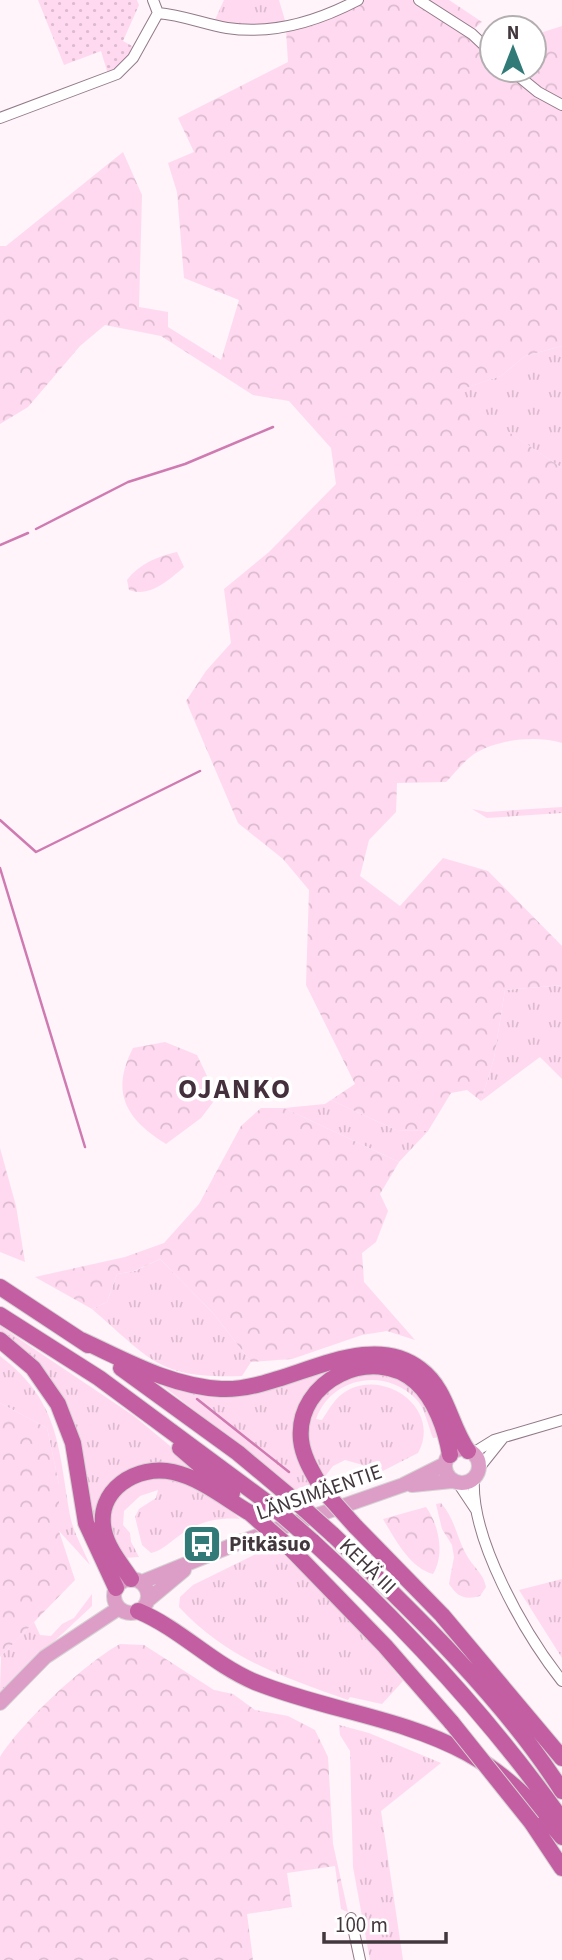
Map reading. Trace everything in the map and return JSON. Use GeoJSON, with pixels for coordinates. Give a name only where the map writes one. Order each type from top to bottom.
{"type":"FeatureCollection","features":[{"type":"Feature","properties":{"kind":"highway","name":"KEHÄ III"},"geometry":{"type":"LineString","coordinates":[[0,1287],[189,1416],[332,1534],[443,1645],[560,1786]]}},
{"type":"Feature","properties":{"kind":"highway","name":"KEHÄ III"},"geometry":{"type":"LineString","coordinates":[[0,1315],[169,1427],[272,1506],[312,1541],[379,1605],[449,1679],[562,1820]]}},
{"type":"Feature","properties":{"kind":"highway"},"geometry":{"type":"LineString","coordinates":[[0,1340],[33,1368],[64,1417],[73,1443],[86,1523],[115,1590]]}},
{"type":"Feature","properties":{"kind":"highway"},"geometry":{"type":"LineString","coordinates":[[81,1340],[163,1378],[223,1389],[281,1380],[352,1356],[390,1355],[413,1363],[431,1378],[440,1389],[470,1452]]}},
{"type":"Feature","properties":{"kind":"highway"},"geometry":{"type":"LineString","coordinates":[[65,1357],[96,1384],[173,1441],[290,1548],[385,1646],[452,1723],[532,1823],[562,1868]]}},
{"type":"Feature","properties":{"kind":"highway"},"geometry":{"type":"LineString","coordinates":[[447,1459],[430,1399],[416,1382],[383,1367],[348,1370],[321,1387],[303,1418],[302,1448],[322,1489],[442,1615],[562,1758]]}},
{"type":"Feature","properties":{"kind":"highway"},"geometry":{"type":"LineString","coordinates":[[136,1581],[107,1539],[103,1519],[114,1490],[128,1477],[158,1469],[181,1474],[250,1513]]}},
{"type":"Feature","properties":{"kind":"highway"},"geometry":{"type":"LineString","coordinates":[[143,1605],[198,1649],[254,1682],[414,1731],[468,1753],[508,1780],[562,1837]]}},
{"type":"Feature","properties":{"kind":"main road"},"geometry":{"type":"LineString","coordinates":[[455,1451],[470,1452],[476,1473],[455,1482],[446,1473],[447,1459],[455,1451]]}},
{"type":"Feature","properties":{"kind":"main road","name":"LÄNSIMÄENTIE"},"geometry":{"type":"LineString","coordinates":[[115,1590],[403,1485],[447,1459]]}},
{"type":"Feature","properties":{"kind":"main road","name":"LÄNSIMÄENTIE"},"geometry":{"type":"LineString","coordinates":[[403,1485],[455,1482]]}},
{"type":"Feature","properties":{"kind":"main road","name":"LÄNSIMÄENTIE"},"geometry":{"type":"LineString","coordinates":[[143,1605],[176,1576],[209,1555]]}},
{"type":"Feature","properties":{"kind":"main road"},"geometry":{"type":"LineString","coordinates":[[119,1608],[127,1612],[143,1605],[136,1581]]}},
{"type":"Feature","properties":{"kind":"main road"},"geometry":{"type":"LineString","coordinates":[[115,1590],[119,1608]]}},
{"type":"Feature","properties":{"kind":"main road"},"geometry":{"type":"LineString","coordinates":[[73,1636],[115,1590]]}},
{"type":"Feature","properties":{"kind":"main road"},"geometry":{"type":"LineString","coordinates":[[0,1703],[45,1657],[119,1608]]}},
{"type":"Feature","properties":{"kind":"street"},"geometry":{"type":"LineString","coordinates":[[153,0],[158,13]]}},
{"type":"Feature","properties":{"kind":"street"},"geometry":{"type":"LineString","coordinates":[[158,13],[247,29],[309,21],[358,0]]}},
{"type":"Feature","properties":{"kind":"street"},"geometry":{"type":"LineString","coordinates":[[419,0],[478,39]]}},
{"type":"Feature","properties":{"kind":"street"},"geometry":{"type":"LineString","coordinates":[[0,118],[117,74],[132,58],[158,13]]}},
{"type":"Feature","properties":{"kind":"street"},"geometry":{"type":"LineString","coordinates":[[527,84],[538,93],[562,105]]}},
{"type":"Feature","properties":{"kind":"street"},"geometry":{"type":"LineString","coordinates":[[470,1452],[503,1438],[562,1420]]}},
{"type":"Feature","properties":{"kind":"street"},"geometry":{"type":"LineString","coordinates":[[477,1512],[476,1473],[503,1438]]}},
{"type":"Feature","properties":{"kind":"street"},"geometry":{"type":"LineString","coordinates":[[455,1482],[477,1512],[502,1584],[520,1622],[562,1681]]}},
{"type":"Feature","properties":{"kind":"street"},"geometry":{"type":"LineString","coordinates":[[351,1918],[360,1960]]}},
{"type":"Feature","properties":{"kind":"green space"},"geometry":{"type":"Polygon","coordinates":[[[38,0],[137,0],[139,5],[123,41],[134,47],[124,64],[108,74],[101,51],[64,65],[38,0]]]}},
{"type":"Feature","properties":{"kind":"green space"},"geometry":{"type":"Polygon","coordinates":[[[224,0],[279,0],[286,24],[246,27],[214,22],[224,0]]]}},
{"type":"Feature","properties":{"kind":"green space"},"geometry":{"type":"Polygon","coordinates":[[[364,0],[412,0],[478,44],[478,84],[526,84],[562,110],[562,346],[525,356],[501,376],[451,393],[562,468],[562,743],[541,739],[505,742],[474,754],[446,782],[397,783],[396,812],[369,840],[360,876],[400,906],[443,858],[488,871],[562,946],[562,985],[505,990],[494,1058],[481,1101],[467,1090],[451,1093],[428,1131],[396,1130],[331,1100],[355,1084],[306,985],[309,890],[283,859],[238,823],[186,701],[206,671],[231,643],[224,589],[269,552],[336,484],[331,448],[289,401],[253,395],[161,336],[105,325],[80,346],[28,407],[0,424],[0,246],[6,246],[123,152],[142,195],[139,307],[168,312],[168,327],[221,360],[239,300],[184,278],[177,192],[168,163],[194,152],[178,118],[288,62],[286,30],[336,15],[364,0]]]}},
{"type":"Feature","properties":{"kind":"green space"},"geometry":{"type":"Polygon","coordinates":[[[428,0],[449,0],[478,19],[478,26],[473,30],[428,0]]]}},
{"type":"Feature","properties":{"kind":"green space"},"geometry":{"type":"Polygon","coordinates":[[[562,26],[562,100],[535,84],[548,84],[548,30],[562,26]]]}},
{"type":"Feature","properties":{"kind":"green space"},"geometry":{"type":"Polygon","coordinates":[[[562,346],[562,468],[450,393],[501,376],[525,356],[562,346]]]}},
{"type":"Feature","properties":{"kind":"green space"},"geometry":{"type":"Polygon","coordinates":[[[177,552],[184,567],[172,577],[152,589],[137,592],[129,590],[127,580],[137,569],[156,558],[177,552]]]}},
{"type":"Feature","properties":{"kind":"green space"},"geometry":{"type":"Polygon","coordinates":[[[562,807],[562,813],[487,818],[472,809],[487,812],[562,807]]]}},
{"type":"Feature","properties":{"kind":"green space"},"geometry":{"type":"Polygon","coordinates":[[[562,985],[562,1079],[540,1057],[481,1101],[494,1058],[505,990],[562,985]]]}},
{"type":"Feature","properties":{"kind":"green space"},"geometry":{"type":"Polygon","coordinates":[[[165,1042],[197,1055],[217,1097],[201,1118],[166,1144],[152,1135],[132,1115],[123,1092],[126,1064],[133,1048],[165,1042]]]}},
{"type":"Feature","properties":{"kind":"green space"},"geometry":{"type":"Polygon","coordinates":[[[331,1100],[396,1130],[428,1131],[399,1162],[284,1108],[325,1104],[331,1100]]]}},
{"type":"Feature","properties":{"kind":"green space"},"geometry":{"type":"Polygon","coordinates":[[[261,1108],[284,1108],[399,1162],[380,1194],[388,1211],[376,1242],[362,1253],[364,1282],[415,1340],[387,1331],[362,1335],[292,1359],[251,1362],[213,1313],[160,1259],[134,1271],[117,1274],[107,1302],[92,1309],[35,1277],[125,1257],[164,1243],[199,1204],[241,1126],[261,1108]]]}},
{"type":"Feature","properties":{"kind":"green space"},"geometry":{"type":"Polygon","coordinates":[[[0,1148],[16,1206],[25,1262],[0,1252],[0,1148]]]}},
{"type":"Feature","properties":{"kind":"green space"},"geometry":{"type":"Polygon","coordinates":[[[160,1259],[213,1313],[251,1362],[242,1376],[192,1374],[158,1363],[92,1309],[107,1302],[117,1274],[135,1271],[160,1259]]]}},
{"type":"Feature","properties":{"kind":"green space"},"geometry":{"type":"Polygon","coordinates":[[[0,1326],[134,1416],[211,1480],[131,1471],[100,1529],[91,1525],[79,1448],[0,1334],[0,1326]]]}},
{"type":"Feature","properties":{"kind":"green space"},"geometry":{"type":"Polygon","coordinates":[[[0,1356],[20,1374],[46,1410],[59,1450],[71,1520],[90,1565],[59,1531],[59,1484],[47,1428],[0,1403],[0,1356]]]}},
{"type":"Feature","properties":{"kind":"green space"},"geometry":{"type":"Polygon","coordinates":[[[380,1357],[406,1365],[425,1379],[433,1388],[450,1423],[445,1425],[430,1390],[407,1372],[385,1365],[363,1364],[342,1369],[323,1380],[308,1397],[299,1417],[298,1448],[316,1487],[300,1493],[158,1382],[213,1391],[255,1392],[285,1385],[352,1360],[380,1357]]]}},
{"type":"Feature","properties":{"kind":"green space"},"geometry":{"type":"Polygon","coordinates":[[[365,1372],[396,1378],[415,1389],[428,1408],[441,1437],[433,1438],[421,1406],[402,1388],[389,1382],[360,1381],[333,1394],[316,1419],[322,1420],[342,1394],[357,1386],[390,1388],[404,1396],[415,1407],[422,1421],[424,1436],[418,1453],[365,1480],[363,1465],[345,1460],[333,1466],[323,1479],[310,1456],[307,1425],[312,1410],[332,1385],[365,1372]]]}},
{"type":"Feature","properties":{"kind":"green space"},"geometry":{"type":"Polygon","coordinates":[[[0,1403],[47,1428],[59,1484],[59,1531],[75,1580],[0,1657],[0,1403]]]}},
{"type":"Feature","properties":{"kind":"green space"},"geometry":{"type":"Polygon","coordinates":[[[174,1476],[224,1504],[240,1519],[201,1524],[186,1530],[163,1548],[151,1553],[142,1545],[135,1517],[139,1509],[156,1498],[158,1490],[140,1496],[124,1511],[123,1525],[130,1533],[131,1542],[139,1557],[123,1558],[110,1523],[113,1506],[137,1478],[174,1476]]]}},
{"type":"Feature","properties":{"kind":"green space"},"geometry":{"type":"Polygon","coordinates":[[[441,1503],[450,1516],[465,1552],[483,1578],[486,1587],[480,1596],[462,1596],[449,1584],[454,1557],[452,1545],[442,1529],[436,1504],[441,1503]]]}},
{"type":"Feature","properties":{"kind":"green space"},"geometry":{"type":"Polygon","coordinates":[[[426,1507],[439,1540],[439,1558],[433,1574],[410,1559],[383,1519],[426,1507]]]}},
{"type":"Feature","properties":{"kind":"green space"},"geometry":{"type":"Polygon","coordinates":[[[274,1545],[366,1637],[403,1681],[382,1704],[350,1697],[348,1700],[257,1664],[217,1640],[179,1607],[180,1597],[193,1585],[274,1545]]]}},
{"type":"Feature","properties":{"kind":"green space"},"geometry":{"type":"Polygon","coordinates":[[[562,1579],[562,1658],[519,1590],[562,1579]]]}},
{"type":"Feature","properties":{"kind":"green space"},"geometry":{"type":"Polygon","coordinates":[[[92,1594],[92,1606],[0,1692],[1,1656],[34,1622],[40,1635],[51,1636],[62,1624],[74,1618],[92,1594]]]}},
{"type":"Feature","properties":{"kind":"green space"},"geometry":{"type":"Polygon","coordinates":[[[120,1644],[144,1645],[214,1690],[233,1694],[255,1710],[288,1716],[315,1730],[328,1757],[333,1844],[348,1912],[341,1909],[335,1866],[287,1873],[292,1907],[247,1914],[253,1960],[0,1960],[0,1757],[55,1695],[89,1665],[120,1644]]]}},
{"type":"Feature","properties":{"kind":"green space"},"geometry":{"type":"Polygon","coordinates":[[[339,1725],[369,1733],[441,1763],[381,1811],[403,1960],[370,1960],[353,1867],[350,1751],[340,1735],[339,1725]]]}},
{"type":"Feature","properties":{"kind":"waterway"},"geometry":{"type":"LineString","coordinates":[[36,529],[128,482],[185,464],[273,427]]}},
{"type":"Feature","properties":{"kind":"waterway"},"geometry":{"type":"LineString","coordinates":[[0,545],[28,533]]}},
{"type":"Feature","properties":{"kind":"waterway"},"geometry":{"type":"LineString","coordinates":[[0,820],[36,852],[200,771]]}},
{"type":"Feature","properties":{"kind":"waterway"},"geometry":{"type":"LineString","coordinates":[[0,868],[85,1147]]}},
{"type":"Feature","properties":{"kind":"waterway"},"geometry":{"type":"LineString","coordinates":[[197,1399],[289,1472]]}},
{"type":"Feature","properties":{"kind":"place","name":"Pitkäsuo"},"geometry":{"type":"Point","coordinates":[202,1544]}},
{"type":"Feature","properties":{"kind":"district","name":"OJANKO"},"geometry":{"type":"Point","coordinates":[235,1089]}}]}
